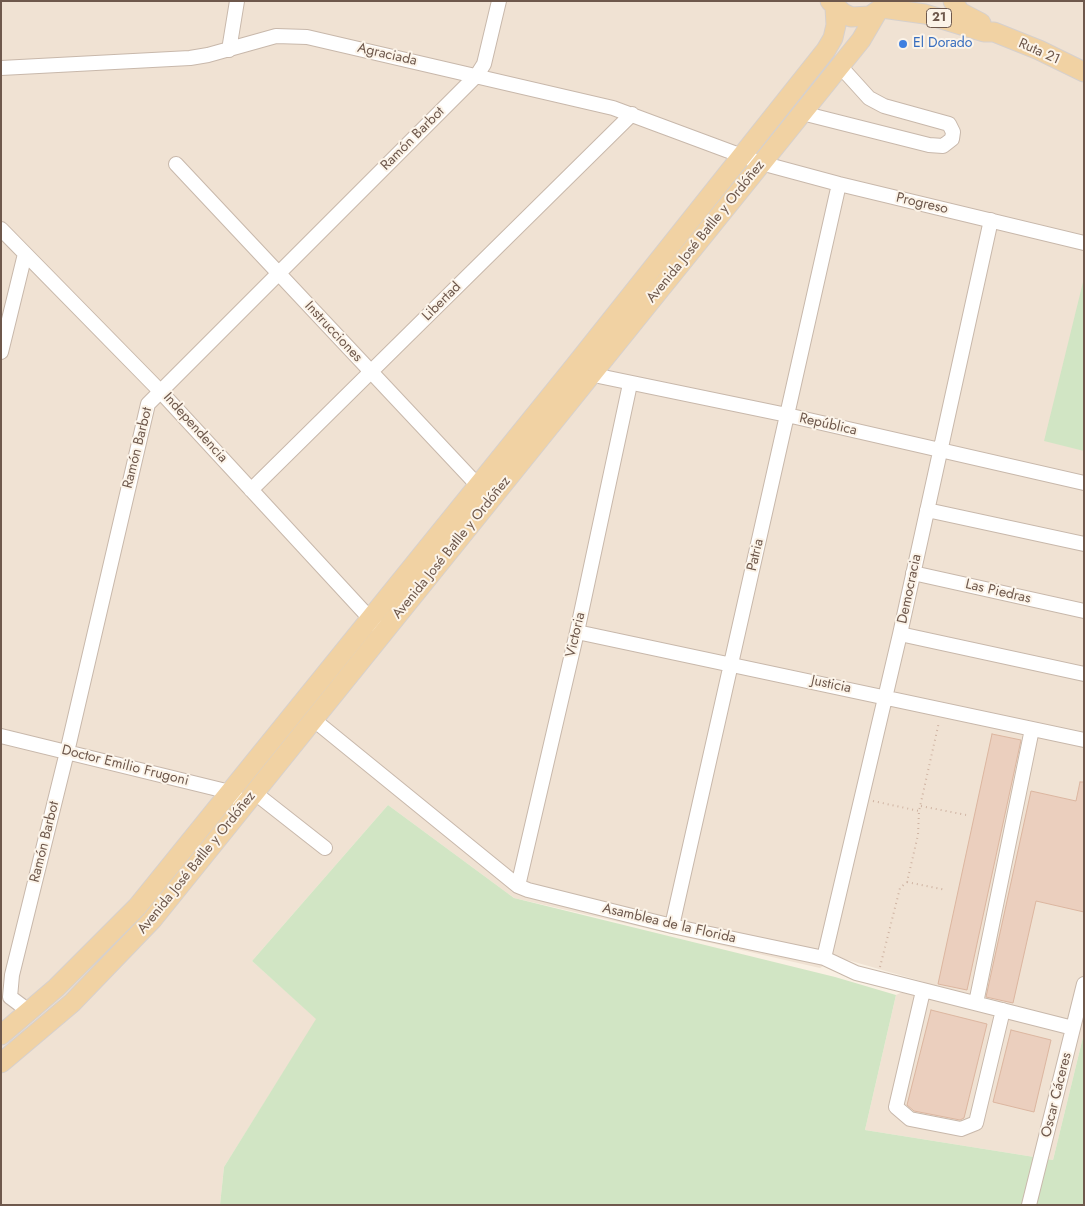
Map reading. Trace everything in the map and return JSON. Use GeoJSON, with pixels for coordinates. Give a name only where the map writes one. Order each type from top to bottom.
{"type":"FeatureCollection","features":[{"type":"Feature","properties":{"kind":"main road","name":"Ruta 21"},"geometry":{"type":"LineString","coordinates":[[953,1],[960,12],[988,26],[994,32]]}},
{"type":"Feature","properties":{"kind":"main road"},"geometry":{"type":"LineString","coordinates":[[833,4],[842,13],[860,18],[885,5]]}},
{"type":"Feature","properties":{"kind":"main road","name":"Avenida José Batlle y Ordóñez"},"geometry":{"type":"LineString","coordinates":[[1,1035],[30,1012],[85,962],[137,907],[476,485],[573,368],[826,50],[833,38],[836,25],[833,4]]}},
{"type":"Feature","properties":{"kind":"main road","name":"Ruta 21"},"geometry":{"type":"LineString","coordinates":[[885,5],[925,14],[984,32],[994,32],[1039,50],[1084,72]]}},
{"type":"Feature","properties":{"kind":"main road","name":"Avenida José Batlle y Ordóñez"},"geometry":{"type":"LineString","coordinates":[[1,1063],[72,1003],[152,920],[861,40],[885,5]]}},
{"type":"Feature","properties":{"kind":"street"},"geometry":{"type":"LineString","coordinates":[[228,50],[237,1]]}},
{"type":"Feature","properties":{"kind":"street","name":"Ramón Barbot"},"geometry":{"type":"LineString","coordinates":[[30,1012],[6,996],[67,752],[148,404],[477,75],[484,64],[498,1]]}},
{"type":"Feature","properties":{"kind":"street","name":"Agraciada"},"geometry":{"type":"LineString","coordinates":[[1,68],[190,58],[228,50],[276,36],[307,37],[477,75],[632,114],[741,157],[762,163]]}},
{"type":"Feature","properties":{"kind":"street"},"geometry":{"type":"LineString","coordinates":[[802,113],[929,145],[943,146],[952,139],[954,132],[949,124],[884,106],[869,98],[840,66]]}},
{"type":"Feature","properties":{"kind":"street","name":"Libertad"},"geometry":{"type":"LineString","coordinates":[[251,490],[632,114]]}},
{"type":"Feature","properties":{"kind":"street","name":"Progreso"},"geometry":{"type":"LineString","coordinates":[[762,163],[839,184],[1084,242]]}},
{"type":"Feature","properties":{"kind":"street","name":"Instrucciones"},"geometry":{"type":"LineString","coordinates":[[176,164],[476,485],[493,498]]}},
{"type":"Feature","properties":{"kind":"street","name":"Patria"},"geometry":{"type":"LineString","coordinates":[[672,926],[839,184]]}},
{"type":"Feature","properties":{"kind":"street","name":"Democracia"},"geometry":{"type":"LineString","coordinates":[[824,958],[900,634],[991,220]]}},
{"type":"Feature","properties":{"kind":"street","name":"Independencia"},"geometry":{"type":"LineString","coordinates":[[1,228],[160,391],[369,619],[384,632]]}},
{"type":"Feature","properties":{"kind":"street"},"geometry":{"type":"LineString","coordinates":[[1,352],[25,254]]}},
{"type":"Feature","properties":{"kind":"street","name":"República"},"geometry":{"type":"LineString","coordinates":[[573,368],[590,376],[787,415],[1084,483]]}},
{"type":"Feature","properties":{"kind":"street","name":"Victoria"},"geometry":{"type":"LineString","coordinates":[[518,886],[577,632],[630,384]]}},
{"type":"Feature","properties":{"kind":"street"},"geometry":{"type":"LineString","coordinates":[[927,510],[1084,544]]}},
{"type":"Feature","properties":{"kind":"street","name":"Las Piedras"},"geometry":{"type":"LineString","coordinates":[[913,573],[1084,611]]}},
{"type":"Feature","properties":{"kind":"street","name":"Justicia"},"geometry":{"type":"LineString","coordinates":[[577,632],[1032,729],[1083,738]]}},
{"type":"Feature","properties":{"kind":"street"},"geometry":{"type":"LineString","coordinates":[[900,634],[1084,674]]}},
{"type":"Feature","properties":{"kind":"street","name":"Asamblea de la Florida"},"geometry":{"type":"LineString","coordinates":[[314,720],[518,886],[672,926],[824,958],[856,973],[1073,1028]]}},
{"type":"Feature","properties":{"kind":"street"},"geometry":{"type":"LineString","coordinates":[[976,1004],[1032,729]]}},
{"type":"Feature","properties":{"kind":"street","name":"Doctor Emilio Frugoni"},"geometry":{"type":"LineString","coordinates":[[1,736],[230,792],[250,799],[325,848]]}},
{"type":"Feature","properties":{"kind":"street"},"geometry":{"type":"LineString","coordinates":[[85,962],[100,975]]}},
{"type":"Feature","properties":{"kind":"street","name":"Oscar Cáceres"},"geometry":{"type":"LineString","coordinates":[[1029,1205],[1084,984]]}},
{"type":"Feature","properties":{"kind":"street"},"geometry":{"type":"LineString","coordinates":[[923,990],[896,1107],[910,1119],[961,1129],[976,1123],[1003,1010]]}},
{"type":"Feature","properties":{"kind":"path"},"geometry":{"type":"LineString","coordinates":[[877,978],[900,888],[907,882],[918,835],[919,811],[942,710]]}},
{"type":"Feature","properties":{"kind":"path"},"geometry":{"type":"LineString","coordinates":[[861,799],[919,811]]}},
{"type":"Feature","properties":{"kind":"path"},"geometry":{"type":"LineString","coordinates":[[921,806],[966,815]]}},
{"type":"Feature","properties":{"kind":"path"},"geometry":{"type":"LineString","coordinates":[[907,882],[946,890]]}},
{"type":"Feature","properties":{"kind":"shaded area"},"geometry":{"type":"Polygon","coordinates":[[[1,1],[1084,1],[1084,1033],[1053,1160],[865,1130],[896,995],[924,982],[837,957],[820,968],[514,898],[388,805],[252,961],[317,1019],[224,1167],[220,1205],[1,1205],[1,1]]]}},
{"type":"Feature","properties":{"kind":"green space"},"geometry":{"type":"Polygon","coordinates":[[[1084,278],[1084,451],[1044,441],[1084,278]]]}},
{"type":"Feature","properties":{"kind":"green space"},"geometry":{"type":"Polygon","coordinates":[[[388,805],[514,898],[835,977],[896,995],[865,1130],[1053,1160],[1084,1033],[1084,1205],[220,1205],[224,1167],[316,1019],[252,961],[388,805]]]}},
{"type":"Feature","properties":{"kind":"building"},"geometry":{"type":"Polygon","coordinates":[[[992,734],[1021,740],[967,990],[938,984],[992,734]]]}},
{"type":"Feature","properties":{"kind":"building"},"geometry":{"type":"Polygon","coordinates":[[[1080,782],[1084,782],[1084,912],[1036,901],[1013,1003],[986,997],[1031,791],[1076,801],[1080,782]]]}},
{"type":"Feature","properties":{"kind":"building"},"geometry":{"type":"Polygon","coordinates":[[[931,1010],[987,1024],[964,1118],[960,1120],[914,1111],[907,1105],[931,1010]]]}},
{"type":"Feature","properties":{"kind":"building"},"geometry":{"type":"Polygon","coordinates":[[[1011,1030],[1051,1040],[1034,1112],[993,1102],[1011,1030]]]}},
{"type":"Feature","properties":{"kind":"place","name":"El Dorado"},"geometry":{"type":"Point","coordinates":[903,44]}}]}
